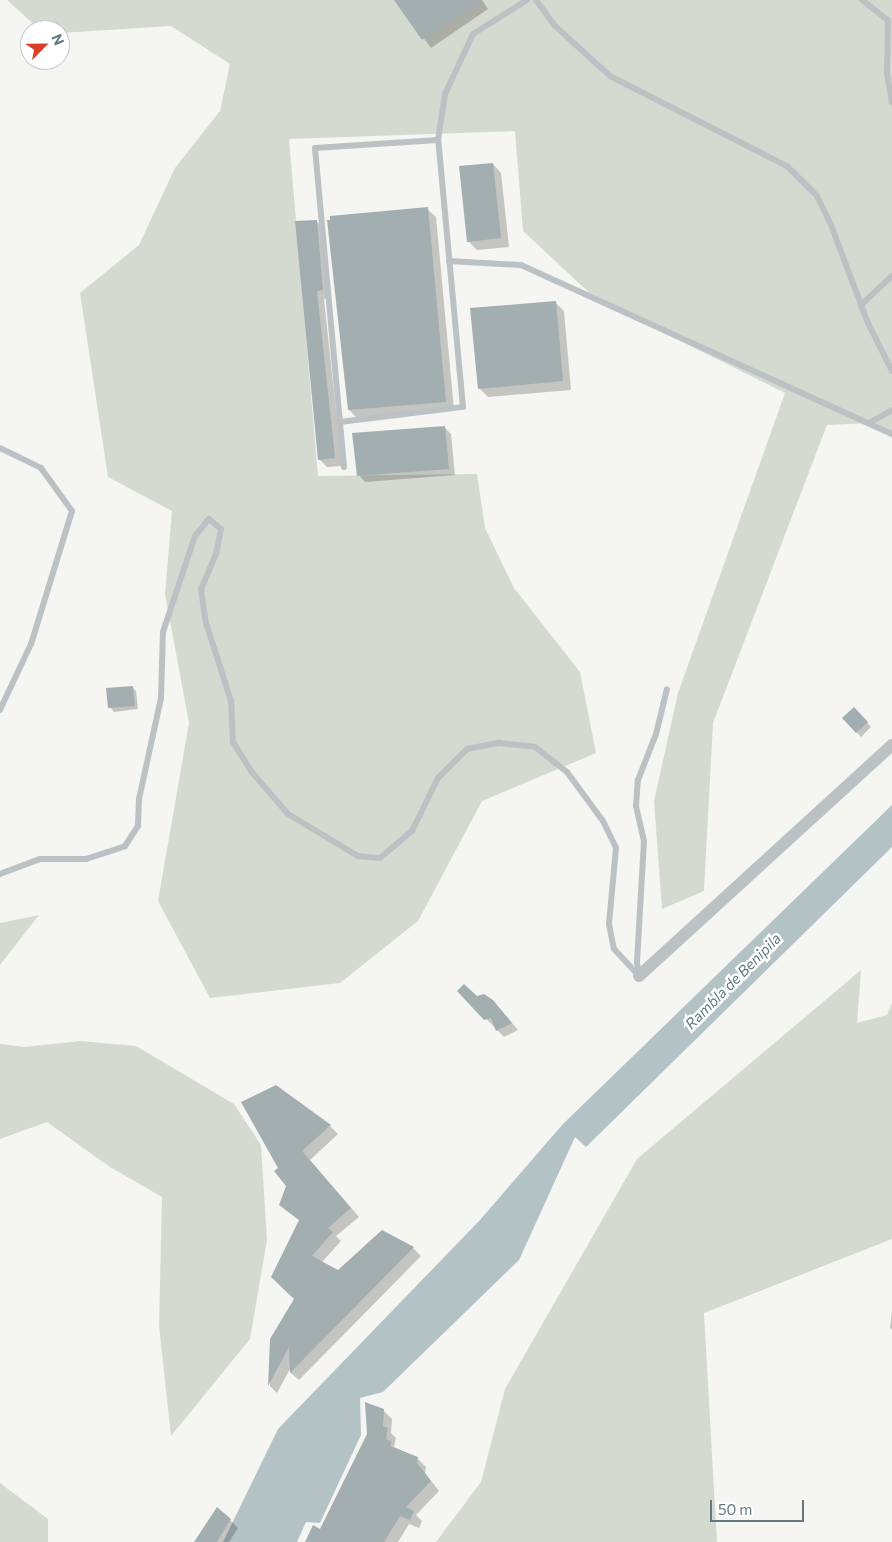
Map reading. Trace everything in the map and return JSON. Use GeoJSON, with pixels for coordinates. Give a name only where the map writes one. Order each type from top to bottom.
{"type":"FeatureCollection","features":[{"type":"Feature","properties":{"kind":"street"},"geometry":{"type":"LineString","coordinates":[[639,976],[892,745]]}},
{"type":"Feature","properties":{"kind":"lane"},"geometry":{"type":"LineString","coordinates":[[340,422],[463,407],[438,140],[445,94],[473,34],[528,0]]}},
{"type":"Feature","properties":{"kind":"lane"},"geometry":{"type":"LineString","coordinates":[[536,0],[554,25],[610,76],[787,166],[816,196],[831,225],[861,305],[892,371]]}},
{"type":"Feature","properties":{"kind":"lane"},"geometry":{"type":"LineString","coordinates":[[862,0],[888,20],[887,74],[892,103]]}},
{"type":"Feature","properties":{"kind":"lane"},"geometry":{"type":"LineString","coordinates":[[344,467],[315,148],[438,140]]}},
{"type":"Feature","properties":{"kind":"lane"},"geometry":{"type":"LineString","coordinates":[[449,261],[521,265],[892,434]]}},
{"type":"Feature","properties":{"kind":"lane"},"geometry":{"type":"LineString","coordinates":[[861,305],[892,276]]}},
{"type":"Feature","properties":{"kind":"lane"},"geometry":{"type":"LineString","coordinates":[[869,423],[892,410]]}},
{"type":"Feature","properties":{"kind":"lane"},"geometry":{"type":"LineString","coordinates":[[0,448],[41,468],[72,511],[31,644],[0,710]]}},
{"type":"Feature","properties":{"kind":"lane"},"geometry":{"type":"LineString","coordinates":[[0,874],[40,859],[86,859],[108,852],[125,846],[138,826],[139,800],[161,698],[163,632],[195,536],[209,518],[221,529],[216,554],[201,589],[206,624],[231,701],[233,742],[251,771],[288,814],[358,856],[380,858],[412,831],[438,778],[467,748],[499,743],[535,746],[567,772],[603,821],[616,848],[609,924],[614,949],[639,976]]}},
{"type":"Feature","properties":{"kind":"lane"},"geometry":{"type":"LineString","coordinates":[[639,976],[637,962],[644,841],[636,806],[638,780],[656,734],[667,688]]}},
{"type":"Feature","properties":{"kind":"shaded area"},"geometry":{"type":"Polygon","coordinates":[[[7,0],[892,0],[892,434],[869,423],[827,425],[713,723],[704,891],[662,909],[654,801],[678,693],[785,393],[596,299],[523,231],[515,131],[289,139],[318,476],[477,474],[485,528],[514,588],[580,672],[596,753],[482,801],[418,921],[340,983],[210,998],[158,901],[189,723],[165,594],[172,511],[108,477],[80,293],[139,245],[175,168],[220,111],[230,64],[171,26],[70,32],[70,20],[29,20],[7,0]]]}},
{"type":"Feature","properties":{"kind":"shaded area"},"geometry":{"type":"Polygon","coordinates":[[[39,915],[0,965],[0,923],[39,915]]]}},
{"type":"Feature","properties":{"kind":"shaded area"},"geometry":{"type":"Polygon","coordinates":[[[861,970],[857,1023],[887,1015],[892,1003],[892,1239],[704,1313],[717,1542],[436,1542],[481,1482],[505,1389],[637,1159],[861,970]]]}},
{"type":"Feature","properties":{"kind":"shaded area"},"geometry":{"type":"Polygon","coordinates":[[[80,1041],[136,1046],[234,1104],[261,1145],[267,1240],[250,1339],[171,1436],[159,1326],[162,1197],[110,1167],[47,1122],[0,1139],[0,1044],[25,1047],[80,1041]]]}},
{"type":"Feature","properties":{"kind":"shaded area"},"geometry":{"type":"Polygon","coordinates":[[[0,1483],[48,1519],[48,1542],[0,1542],[0,1483]]]}},
{"type":"Feature","properties":{"kind":"water","name":"Rambla de Benipila"},"geometry":{"type":"Polygon","coordinates":[[[892,805],[892,847],[586,1147],[575,1137],[519,1260],[383,1392],[360,1398],[361,1435],[320,1523],[306,1522],[297,1542],[223,1542],[278,1429],[480,1220],[563,1124],[892,805]]]}},
{"type":"Feature","properties":{"kind":"building"},"geometry":{"type":"Polygon","coordinates":[[[394,0],[480,0],[422,40],[394,0]]]}},
{"type":"Feature","properties":{"kind":"building"},"geometry":{"type":"Polygon","coordinates":[[[493,163],[501,238],[467,242],[459,166],[493,163]]]}},
{"type":"Feature","properties":{"kind":"building"},"geometry":{"type":"Polygon","coordinates":[[[428,207],[446,402],[348,410],[327,220],[330,220],[330,216],[428,207]]]}},
{"type":"Feature","properties":{"kind":"building"},"geometry":{"type":"Polygon","coordinates":[[[317,220],[323,290],[317,291],[335,458],[318,460],[295,221],[317,220]]]}},
{"type":"Feature","properties":{"kind":"building"},"geometry":{"type":"Polygon","coordinates":[[[556,301],[563,381],[478,389],[470,308],[556,301]]]}},
{"type":"Feature","properties":{"kind":"building"},"geometry":{"type":"Polygon","coordinates":[[[445,426],[449,469],[357,476],[352,433],[445,426]]]}},
{"type":"Feature","properties":{"kind":"building"},"geometry":{"type":"Polygon","coordinates":[[[133,686],[135,706],[108,708],[106,688],[133,686]]]}},
{"type":"Feature","properties":{"kind":"building"},"geometry":{"type":"Polygon","coordinates":[[[854,707],[868,722],[856,733],[842,718],[854,707]]]}},
{"type":"Feature","properties":{"kind":"building"},"geometry":{"type":"Polygon","coordinates":[[[464,984],[477,996],[484,994],[493,1000],[512,1023],[496,1031],[491,1018],[484,1020],[457,991],[464,984]]]}},
{"type":"Feature","properties":{"kind":"building"},"geometry":{"type":"Polygon","coordinates":[[[276,1085],[331,1125],[302,1151],[351,1208],[328,1228],[333,1232],[312,1256],[338,1270],[382,1230],[414,1247],[290,1373],[289,1347],[268,1386],[270,1339],[294,1299],[271,1277],[299,1220],[279,1205],[286,1186],[274,1171],[278,1168],[241,1102],[276,1085]]]}},
{"type":"Feature","properties":{"kind":"building"},"geometry":{"type":"Polygon","coordinates":[[[365,1402],[384,1409],[383,1426],[388,1428],[386,1439],[392,1442],[390,1446],[418,1457],[417,1463],[431,1481],[406,1507],[414,1511],[410,1520],[400,1516],[384,1542],[305,1542],[313,1525],[320,1529],[367,1434],[365,1402]]]}},
{"type":"Feature","properties":{"kind":"building"},"geometry":{"type":"Polygon","coordinates":[[[217,1507],[231,1519],[217,1542],[194,1542],[217,1507]]]}}]}
